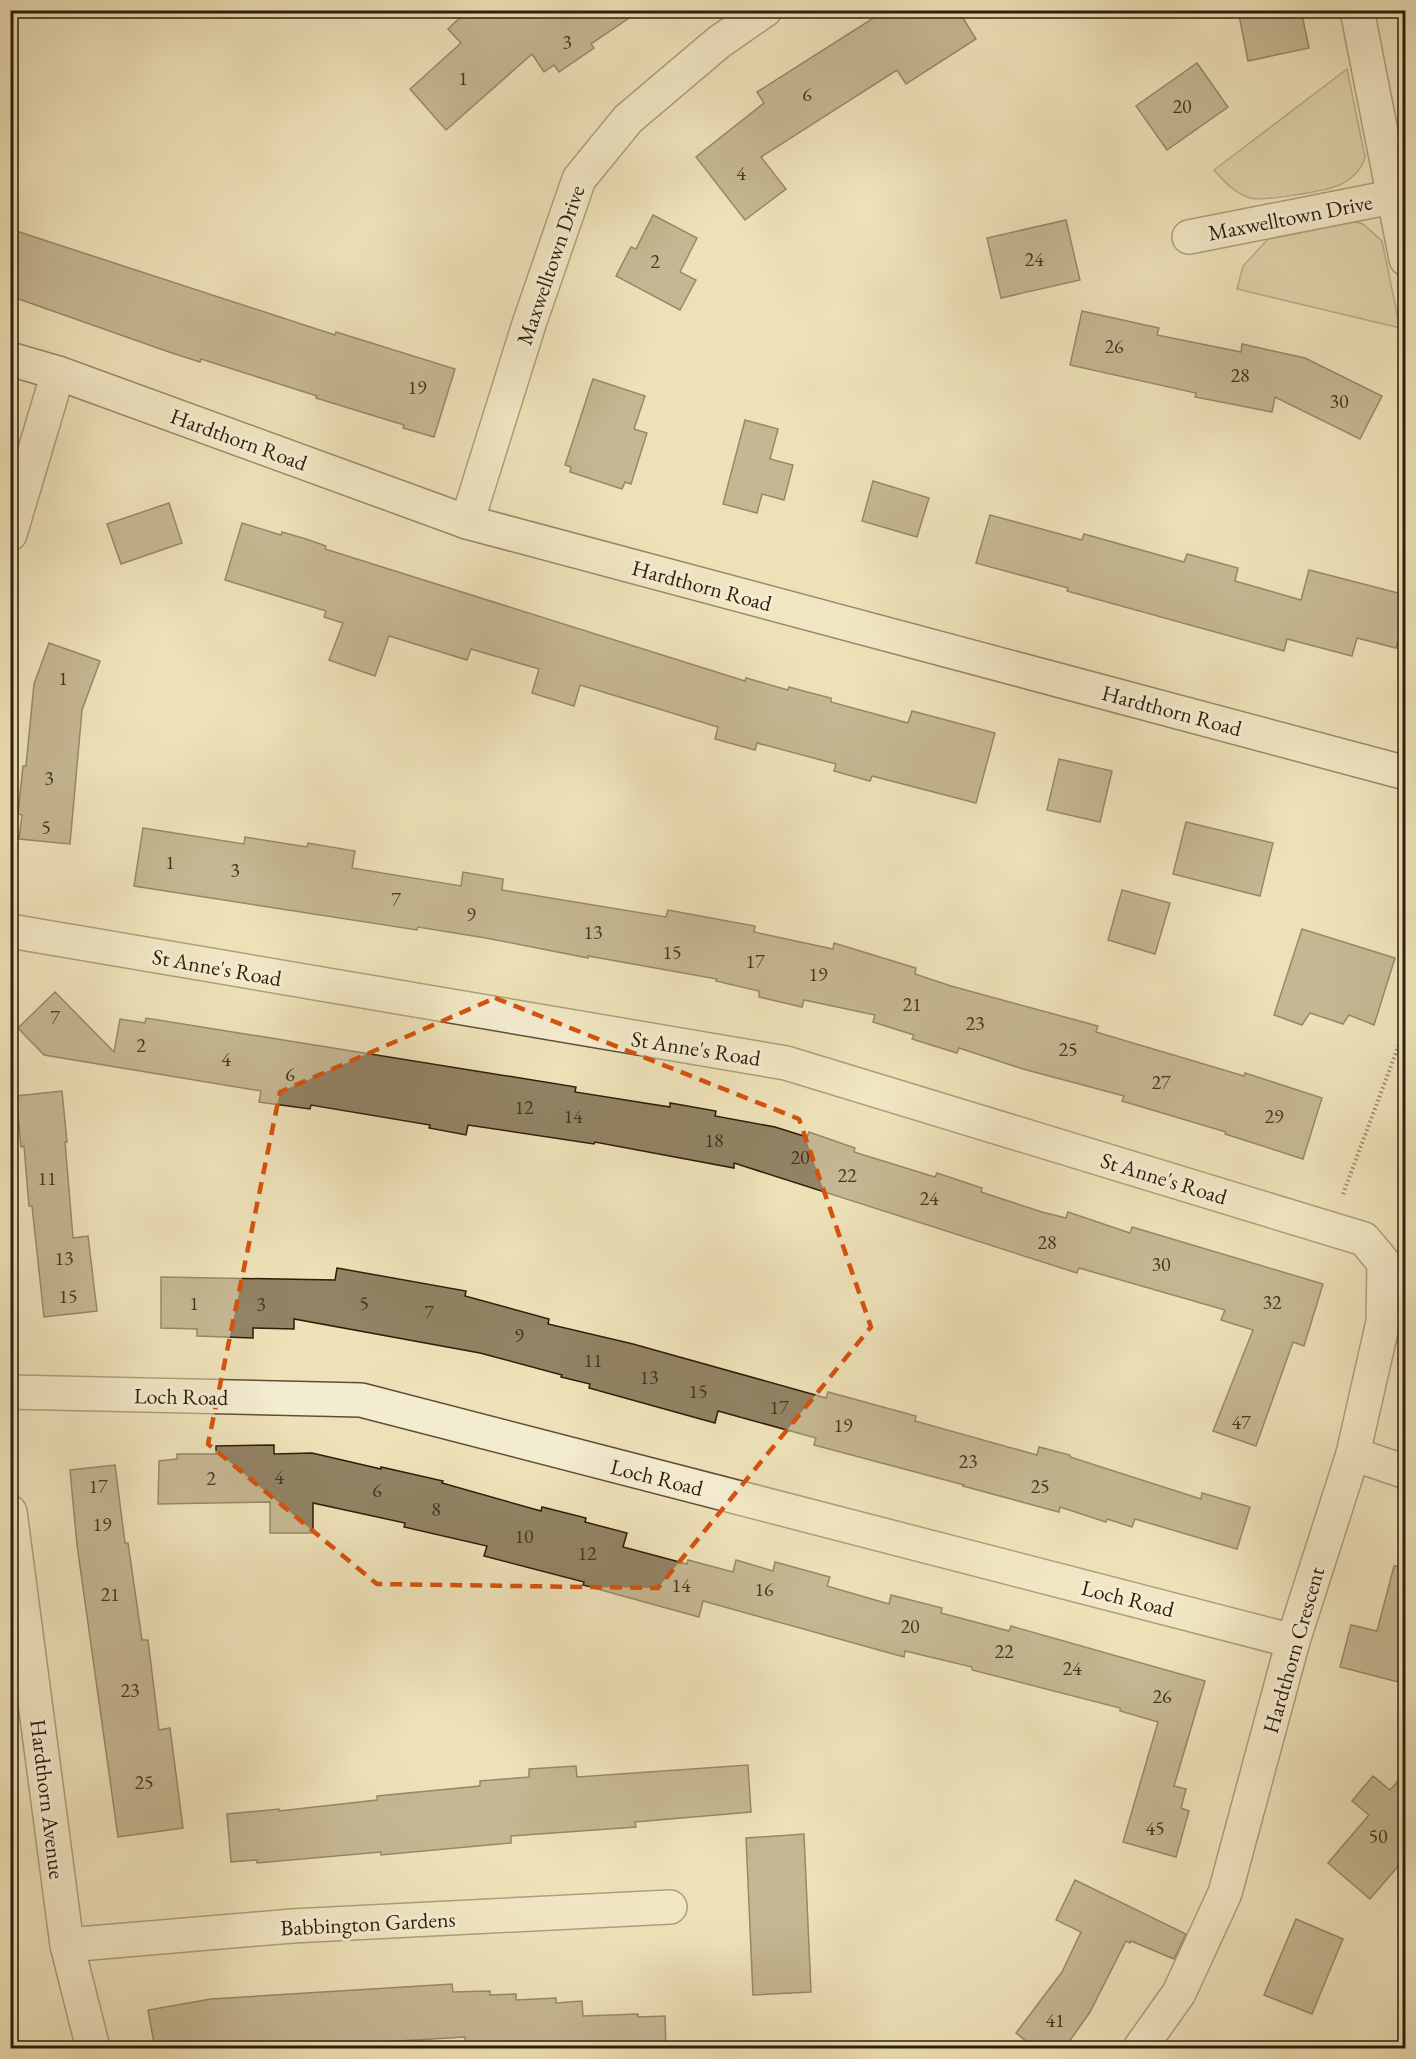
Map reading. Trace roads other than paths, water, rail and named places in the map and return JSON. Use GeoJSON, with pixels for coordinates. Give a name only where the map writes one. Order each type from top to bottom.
{"type":"FeatureCollection","features":[{"type":"Feature","properties":{"kind":"street","name":"Maxwelltown Drive"},"geometry":{"type":"LineString","coordinates":[[467,522],[529,324],[579,179],[628,119],[719,42],[765,10]]}},
{"type":"Feature","properties":{"kind":"street","name":"Maxwelltown Drive"},"geometry":{"type":"LineString","coordinates":[[1357,10],[1406,259]]}},
{"type":"Feature","properties":{"kind":"street","name":"Maxwelltown Drive"},"geometry":{"type":"LineString","coordinates":[[1189,237],[1392,197]]}},
{"type":"Feature","properties":{"kind":"street","name":"Hardthorn Road"},"geometry":{"type":"LineString","coordinates":[[10,359],[58,373],[467,522],[1406,773]]}},
{"type":"Feature","properties":{"kind":"street"},"geometry":{"type":"LineString","coordinates":[[10,534],[58,373]]}},
{"type":"Feature","properties":{"kind":"street","name":"St Anne's Road"},"geometry":{"type":"LineString","coordinates":[[10,931],[786,1063],[1364,1239]]}},
{"type":"Feature","properties":{"kind":"street","name":"Hardthorn Crescent"},"geometry":{"type":"LineString","coordinates":[[1140,2049],[1179,1993],[1225,1893],[1293,1641],[1353,1454],[1383,1322],[1384,1263],[1364,1239]]}},
{"type":"Feature","properties":{"kind":"street","name":"Loch Road"},"geometry":{"type":"LineString","coordinates":[[10,1392],[362,1401],[1293,1641]]}},
{"type":"Feature","properties":{"kind":"street"},"geometry":{"type":"LineString","coordinates":[[1353,1454],[1406,1472]]}},
{"type":"Feature","properties":{"kind":"street","name":"Hardthorn Avenue"},"geometry":{"type":"LineString","coordinates":[[10,1512],[67,1945],[93,2049]]}},
{"type":"Feature","properties":{"kind":"street","name":"Babbington Gardens"},"geometry":{"type":"LineString","coordinates":[[67,1945],[292,1926],[670,1907]]}}]}
